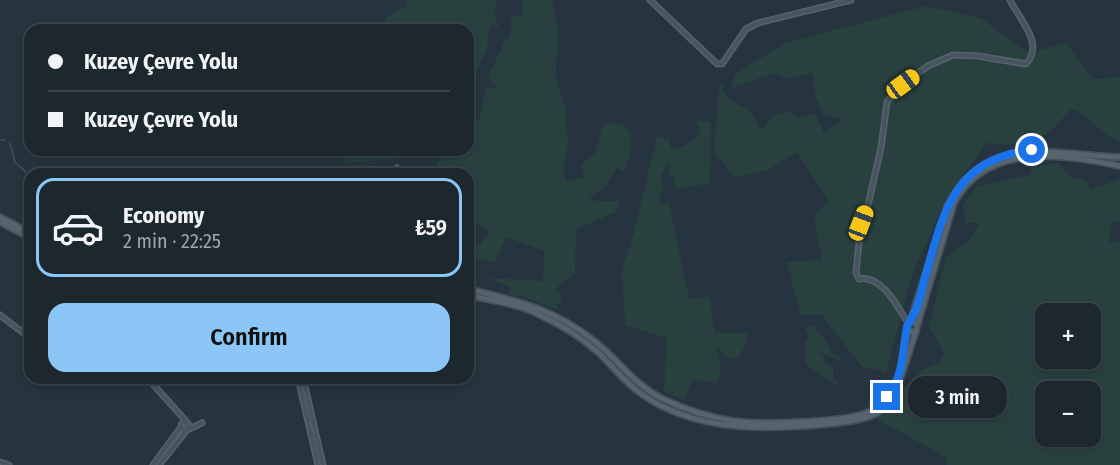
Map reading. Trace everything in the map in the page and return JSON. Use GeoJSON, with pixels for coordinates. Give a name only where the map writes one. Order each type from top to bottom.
{"type":"FeatureCollection","features":[{"type":"Feature","properties":{"kind":"main road"},"geometry":{"type":"LineString","coordinates":[[474,290],[524,302],[546,311],[594,341],[634,380],[663,399],[699,413],[751,423],[855,416],[872,411],[889,395],[898,378],[908,325],[947,207],[970,174],[992,160],[1017,152],[1040,150],[1120,157]]}},
{"type":"Feature","properties":{"kind":"main road"},"geometry":{"type":"LineString","coordinates":[[474,296],[524,308],[543,316],[590,346],[635,389],[698,419],[741,428],[761,429],[854,422],[873,416],[896,394],[954,203],[965,186],[981,172],[1000,162],[1020,157],[1120,166]]}},
{"type":"Feature","properties":{"kind":"main road"},"geometry":{"type":"LineString","coordinates":[[0,217],[24,230]]}},
{"type":"Feature","properties":{"kind":"main road"},"geometry":{"type":"LineString","coordinates":[[0,222],[24,235]]}},
{"type":"Feature","properties":{"kind":"main road"},"geometry":{"type":"LineString","coordinates":[[908,325],[911,332],[916,328]]}},
{"type":"Feature","properties":{"kind":"main road"},"geometry":{"type":"LineString","coordinates":[[908,325],[916,328]]}},
{"type":"Feature","properties":{"kind":"street"},"geometry":{"type":"LineString","coordinates":[[650,0],[717,63],[722,64],[746,29],[758,23],[850,0]]}},
{"type":"Feature","properties":{"kind":"street"},"geometry":{"type":"LineString","coordinates":[[908,325],[876,282],[865,278],[859,279],[856,273],[861,223],[868,205],[881,148],[887,102],[903,84],[919,72],[953,55],[978,56],[1026,64],[1032,54],[1030,34],[1010,0]]}},
{"type":"Feature","properties":{"kind":"street"},"geometry":{"type":"LineString","coordinates":[[0,315],[24,333]]}},
{"type":"Feature","properties":{"kind":"street"},"geometry":{"type":"LineString","coordinates":[[152,384],[187,429]]}},
{"type":"Feature","properties":{"kind":"street"},"geometry":{"type":"LineString","coordinates":[[299,384],[318,465]]}},
{"type":"Feature","properties":{"kind":"street"},"geometry":{"type":"LineString","coordinates":[[304,384],[323,465]]}},
{"type":"Feature","properties":{"kind":"street"},"geometry":{"type":"LineString","coordinates":[[153,465],[184,424],[202,423],[187,429],[159,465]]}},
{"type":"Feature","properties":{"kind":"street"},"geometry":{"type":"LineString","coordinates":[[184,424],[187,429]]}},
{"type":"Feature","properties":{"kind":"street"},"geometry":{"type":"LineString","coordinates":[[0,462],[9,465]]}},
{"type":"Feature","properties":{"kind":"green space"},"geometry":{"type":"Polygon","coordinates":[[[406,0],[497,0],[494,11],[499,29],[490,23],[487,48],[474,79],[474,24],[386,24],[386,18],[402,7],[406,8],[406,0]]]}},
{"type":"Feature","properties":{"kind":"green space"},"geometry":{"type":"Polygon","coordinates":[[[523,0],[552,0],[557,34],[556,77],[566,112],[565,127],[568,141],[564,175],[567,182],[584,177],[581,164],[595,154],[602,126],[622,124],[630,136],[629,154],[624,172],[617,168],[605,188],[588,197],[595,201],[620,201],[616,212],[576,229],[575,273],[554,290],[560,293],[563,302],[557,304],[557,310],[524,297],[508,294],[512,288],[490,278],[543,281],[544,251],[506,237],[495,262],[474,259],[474,250],[490,233],[474,221],[474,168],[436,168],[444,156],[474,156],[474,125],[479,120],[486,88],[497,88],[488,78],[504,42],[510,36],[511,17],[523,15],[523,0]]]}},
{"type":"Feature","properties":{"kind":"green space"},"geometry":{"type":"Polygon","coordinates":[[[926,6],[980,18],[1029,53],[1066,43],[1093,79],[1120,77],[1120,142],[1107,135],[1076,110],[1070,110],[1050,131],[1034,142],[1014,145],[986,143],[947,198],[912,275],[886,372],[862,367],[821,314],[801,315],[786,262],[822,260],[814,216],[829,202],[797,152],[767,170],[735,177],[714,153],[719,85],[722,85],[729,98],[751,111],[760,130],[766,126],[767,121],[779,113],[789,112],[802,117],[815,113],[824,133],[843,118],[823,115],[815,95],[812,73],[788,79],[775,73],[731,88],[735,74],[785,43],[926,6]]]}},
{"type":"Feature","properties":{"kind":"green space"},"geometry":{"type":"Polygon","coordinates":[[[695,120],[711,123],[710,183],[676,189],[674,177],[669,178],[668,162],[660,179],[663,188],[658,203],[669,203],[689,299],[709,297],[715,333],[748,333],[747,343],[738,358],[728,358],[717,346],[721,368],[717,382],[693,380],[685,401],[664,391],[667,338],[626,325],[621,272],[634,232],[657,136],[669,139],[671,149],[684,146],[701,133],[695,120]]]}},
{"type":"Feature","properties":{"kind":"green space"},"geometry":{"type":"Polygon","coordinates":[[[343,156],[397,156],[395,159],[343,163],[343,156]]]}},
{"type":"Feature","properties":{"kind":"green space"},"geometry":{"type":"Polygon","coordinates":[[[1052,163],[1059,164],[1073,178],[1084,179],[1091,189],[1120,179],[1120,222],[1111,221],[1109,242],[1120,242],[1120,465],[947,465],[946,457],[875,418],[923,369],[939,363],[944,353],[929,327],[946,257],[967,243],[979,225],[974,222],[965,224],[963,204],[977,186],[1030,175],[1031,169],[1052,163]]]}},
{"type":"Feature","properties":{"kind":"green space"},"geometry":{"type":"Polygon","coordinates":[[[806,326],[816,326],[816,330],[826,339],[831,352],[839,356],[843,362],[817,351],[826,358],[822,362],[833,367],[833,379],[846,391],[805,364],[805,342],[809,335],[805,333],[806,326]]]}},
{"type":"Feature","properties":{"kind":"waterway"},"geometry":{"type":"LineString","coordinates":[[0,140],[5,140]]}},
{"type":"Feature","properties":{"kind":"waterway"},"geometry":{"type":"LineString","coordinates":[[10,143],[15,162],[24,170]]}},
{"type":"Feature","properties":{"kind":"route"},"geometry":{"type":"LineString","coordinates":[[887,397],[898,378],[906,346],[907,326],[916,309],[942,219],[952,195],[960,184],[980,166],[1017,152],[1032,150]]}}]}
